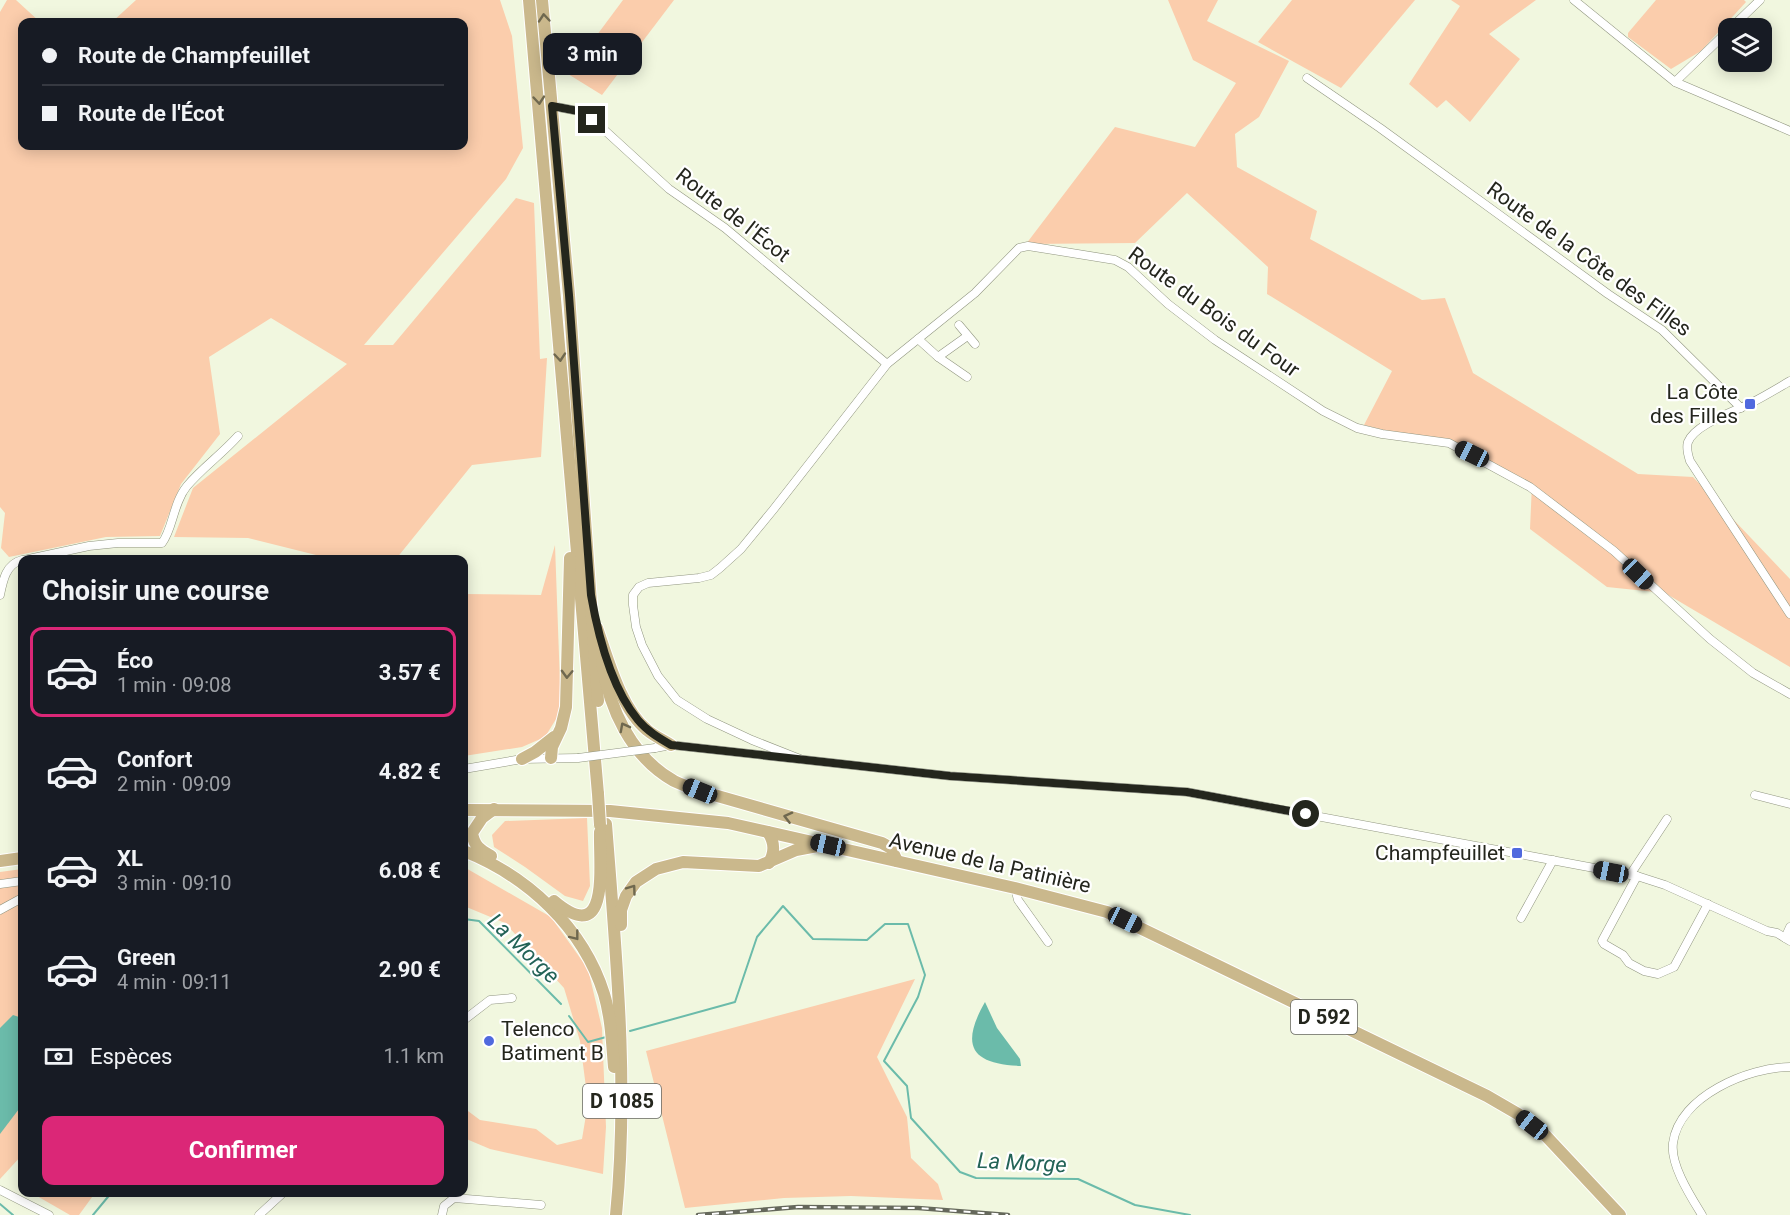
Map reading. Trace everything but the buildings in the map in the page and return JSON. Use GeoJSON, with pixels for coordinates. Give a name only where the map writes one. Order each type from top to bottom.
{"type":"FeatureCollection","features":[{"type":"Feature","properties":{"kind":"main road","name":"D 1085"},"geometry":{"type":"LineString","coordinates":[[532,0],[552,106],[569,295],[591,595],[613,987],[616,1134],[610,1215]]}},
{"type":"Feature","properties":{"kind":"main road","name":"D 1085"},"geometry":{"type":"LineString","coordinates":[[532,0],[570,482],[601,795]]}},
{"type":"Feature","properties":{"kind":"main road"},"geometry":{"type":"LineString","coordinates":[[551,758],[552,747],[566,707],[570,482]]}},
{"type":"Feature","properties":{"kind":"main road"},"geometry":{"type":"LineString","coordinates":[[591,595],[604,674],[622,727],[657,769],[674,781],[700,791],[882,843],[891,848],[897,861]]}},
{"type":"Feature","properties":{"kind":"main road"},"geometry":{"type":"LineString","coordinates":[[597,627],[613,672],[632,711],[647,730],[671,745]]}},
{"type":"Feature","properties":{"kind":"main road"},"geometry":{"type":"LineString","coordinates":[[522,759],[558,734]]}},
{"type":"Feature","properties":{"kind":"main road"},"geometry":{"type":"LineString","coordinates":[[494,809],[482,818],[472,833],[474,843],[479,849],[513,869],[575,916],[587,915],[598,903],[603,824]]}},
{"type":"Feature","properties":{"kind":"main road"},"geometry":{"type":"LineString","coordinates":[[468,810],[494,809]]}},
{"type":"Feature","properties":{"kind":"main road","name":"D 592"},"geometry":{"type":"LineString","coordinates":[[494,809],[610,811],[728,823],[768,832]]}},
{"type":"Feature","properties":{"kind":"main road","name":"D 1085"},"geometry":{"type":"LineString","coordinates":[[603,824],[619,986],[622,1134],[616,1215]]}},
{"type":"Feature","properties":{"kind":"main road"},"geometry":{"type":"LineString","coordinates":[[768,832],[773,844],[774,855],[768,863]]}},
{"type":"Feature","properties":{"kind":"main road","name":"Avenue de la Patinière"},"geometry":{"type":"LineString","coordinates":[[768,832],[1015,888],[1107,912],[1487,1096],[1518,1114],[1546,1136],[1620,1215]]}},
{"type":"Feature","properties":{"kind":"main road"},"geometry":{"type":"LineString","coordinates":[[619,986],[621,910],[626,896],[636,882],[656,869],[683,862],[759,866],[796,850],[828,845]]}},
{"type":"Feature","properties":{"kind":"main road"},"geometry":{"type":"LineString","coordinates":[[468,853],[504,871],[532,891],[557,914],[583,946],[604,995],[615,1075]]}},
{"type":"Feature","properties":{"kind":"main road"},"geometry":{"type":"LineString","coordinates":[[0,861],[18,859]]}},
{"type":"Feature","properties":{"kind":"street"},"geometry":{"type":"LineString","coordinates":[[1574,0],[1675,82],[1790,131]]}},
{"type":"Feature","properties":{"kind":"street"},"geometry":{"type":"LineString","coordinates":[[1742,18],[1760,0]]}},
{"type":"Feature","properties":{"kind":"street"},"geometry":{"type":"LineString","coordinates":[[1675,82],[1718,41]]}},
{"type":"Feature","properties":{"kind":"street","name":"Route de la Côte des Filles"},"geometry":{"type":"LineString","coordinates":[[1307,78],[1380,128],[1608,294],[1662,330],[1742,408]]}},
{"type":"Feature","properties":{"kind":"street","name":"Route de l'Écot"},"geometry":{"type":"LineString","coordinates":[[552,106],[578,111],[600,126],[669,189],[725,228],[887,364]]}},
{"type":"Feature","properties":{"kind":"street","name":"Route du Bois du Four"},"geometry":{"type":"LineString","coordinates":[[800,759],[707,719],[677,700],[658,676],[642,645],[636,627],[633,595],[639,587],[648,583],[699,578],[711,575],[720,568],[741,549],[773,510],[887,364],[975,293],[1019,248],[1028,246],[1115,260],[1128,267],[1168,304],[1215,340],[1323,411],[1357,428],[1382,434],[1449,443],[1530,487],[1614,551],[1710,639],[1753,673],[1790,694]]}},
{"type":"Feature","properties":{"kind":"street"},"geometry":{"type":"LineString","coordinates":[[959,325],[975,344]]}},
{"type":"Feature","properties":{"kind":"street"},"geometry":{"type":"LineString","coordinates":[[938,357],[966,336]]}},
{"type":"Feature","properties":{"kind":"street"},"geometry":{"type":"LineString","coordinates":[[918,339],[938,357],[967,377]]}},
{"type":"Feature","properties":{"kind":"street"},"geometry":{"type":"LineString","coordinates":[[1790,381],[1742,408],[1711,422],[1694,434],[1688,441],[1687,450],[1690,461],[1790,614]]}},
{"type":"Feature","properties":{"kind":"street"},"geometry":{"type":"LineString","coordinates":[[51,555],[118,543],[162,543],[174,510],[186,487],[238,436]]}},
{"type":"Feature","properties":{"kind":"street"},"geometry":{"type":"LineString","coordinates":[[0,595],[4,574],[18,561]]}},
{"type":"Feature","properties":{"kind":"street"},"geometry":{"type":"LineString","coordinates":[[468,768],[522,759],[578,758],[671,745],[950,776],[1187,792],[1633,876],[1665,885],[1767,931],[1777,933],[1787,940],[1790,927]]}},
{"type":"Feature","properties":{"kind":"street"},"geometry":{"type":"LineString","coordinates":[[1755,795],[1790,804]]}},
{"type":"Feature","properties":{"kind":"street"},"geometry":{"type":"LineString","coordinates":[[1667,819],[1633,876],[1602,940],[1604,944],[1623,955],[1629,963],[1644,971],[1658,974],[1674,967],[1708,904]]}},
{"type":"Feature","properties":{"kind":"street"},"geometry":{"type":"LineString","coordinates":[[1521,918],[1553,860]]}},
{"type":"Feature","properties":{"kind":"street"},"geometry":{"type":"LineString","coordinates":[[0,884],[18,882]]}},
{"type":"Feature","properties":{"kind":"street"},"geometry":{"type":"LineString","coordinates":[[1015,888],[1018,900],[1048,942]]}},
{"type":"Feature","properties":{"kind":"street"},"geometry":{"type":"LineString","coordinates":[[0,910],[18,900]]}},
{"type":"Feature","properties":{"kind":"street"},"geometry":{"type":"LineString","coordinates":[[468,1017],[490,1000],[512,998]]}},
{"type":"Feature","properties":{"kind":"street"},"geometry":{"type":"LineString","coordinates":[[1702,1215],[1675,1162],[1673,1143],[1679,1127],[1688,1113],[1712,1089],[1746,1074],[1772,1067],[1790,1067]]}},
{"type":"Feature","properties":{"kind":"street"},"geometry":{"type":"LineString","coordinates":[[0,1190],[49,1215]]}},
{"type":"Feature","properties":{"kind":"street"},"geometry":{"type":"LineString","coordinates":[[259,1215],[279,1197]]}},
{"type":"Feature","properties":{"kind":"street"},"geometry":{"type":"LineString","coordinates":[[441,1215],[444,1206],[454,1198],[541,1205]]}},
{"type":"Feature","properties":{"kind":"shaded area"},"geometry":{"type":"Polygon","coordinates":[[[7,0],[16,0],[36,18],[18,18],[18,150],[468,150],[468,18],[116,18],[136,0],[500,0],[512,36],[523,148],[506,179],[364,345],[393,345],[516,198],[534,203],[540,359],[547,358],[541,457],[472,465],[399,555],[316,555],[248,538],[174,537],[193,488],[347,364],[271,318],[209,357],[220,434],[181,484],[160,536],[106,537],[9,557],[1,548],[5,513],[0,507],[0,12],[7,0]]]}},
{"type":"Feature","properties":{"kind":"shaded area"},"geometry":{"type":"Polygon","coordinates":[[[623,0],[674,0],[602,95],[568,74],[623,0]]]}},
{"type":"Feature","properties":{"kind":"shaded area"},"geometry":{"type":"Polygon","coordinates":[[[1168,0],[1218,0],[1207,21],[1289,61],[1259,117],[1235,134],[1237,167],[1317,211],[1310,239],[1422,300],[1445,298],[1473,373],[1638,474],[1693,477],[1790,579],[1790,667],[1665,593],[1607,587],[1530,529],[1532,484],[1449,447],[1364,425],[1392,371],[1267,294],[1268,267],[1187,193],[1135,243],[1026,244],[1115,127],[1195,147],[1236,83],[1193,60],[1168,0]]]}},
{"type":"Feature","properties":{"kind":"shaded area"},"geometry":{"type":"Polygon","coordinates":[[[1292,0],[1415,0],[1341,88],[1258,42],[1292,0]]]}},
{"type":"Feature","properties":{"kind":"shaded area"},"geometry":{"type":"Polygon","coordinates":[[[1451,0],[1536,0],[1489,34],[1520,59],[1470,122],[1446,100],[1437,108],[1409,84],[1460,6],[1451,0]]]}},
{"type":"Feature","properties":{"kind":"shaded area"},"geometry":{"type":"Polygon","coordinates":[[[1656,0],[1744,0],[1746,2],[1731,18],[1718,18],[1718,32],[1701,51],[1671,69],[1628,37],[1628,33],[1656,0]]]}},
{"type":"Feature","properties":{"kind":"shaded area"},"geometry":{"type":"Polygon","coordinates":[[[555,545],[561,711],[545,737],[522,747],[468,755],[468,594],[541,595],[555,545]]]}},
{"type":"Feature","properties":{"kind":"shaded area"},"geometry":{"type":"Polygon","coordinates":[[[587,818],[590,886],[583,901],[565,896],[494,847],[492,835],[505,821],[587,818]]]}},
{"type":"Feature","properties":{"kind":"shaded area"},"geometry":{"type":"Polygon","coordinates":[[[468,869],[551,917],[588,969],[602,1028],[606,1127],[603,1174],[490,1149],[468,1140],[468,1111],[480,1120],[536,1129],[557,1145],[582,1139],[588,1103],[580,1041],[564,988],[505,923],[468,908],[468,869]]]}},
{"type":"Feature","properties":{"kind":"shaded area"},"geometry":{"type":"Polygon","coordinates":[[[18,870],[18,1159],[0,1179],[0,872],[18,870]]]}},
{"type":"Feature","properties":{"kind":"shaded area"},"geometry":{"type":"Polygon","coordinates":[[[915,979],[877,1057],[907,1117],[911,1158],[938,1184],[943,1200],[851,1196],[784,1198],[685,1208],[646,1051],[915,979]]]}},
{"type":"Feature","properties":{"kind":"shaded area"},"geometry":{"type":"Polygon","coordinates":[[[39,1197],[92,1197],[79,1215],[70,1215],[39,1197]]]}},
{"type":"Feature","properties":{"kind":"water"},"geometry":{"type":"Polygon","coordinates":[[[985,1002],[997,1028],[1020,1059],[1021,1066],[991,1061],[975,1050],[972,1041],[973,1030],[985,1002]]]}},
{"type":"Feature","properties":{"kind":"water"},"geometry":{"type":"Polygon","coordinates":[[[13,1015],[18,1017],[18,1110],[0,1134],[0,1028],[13,1015]]]}},
{"type":"Feature","properties":{"kind":"waterway","name":"La Morge"},"geometry":{"type":"LineString","coordinates":[[630,1031],[735,1002],[757,937],[783,906],[813,939],[867,940],[885,924],[908,924],[925,975],[918,997],[884,1061],[907,1086],[911,1118],[960,1172],[976,1178],[1078,1179],[1135,1205],[1190,1215]]}},
{"type":"Feature","properties":{"kind":"waterway","name":"La Morge"},"geometry":{"type":"LineString","coordinates":[[468,920],[479,921],[561,1004]]}},
{"type":"Feature","properties":{"kind":"waterway","name":"La Morge"},"geometry":{"type":"LineString","coordinates":[[569,1016],[588,1042],[606,1037]]}},
{"type":"Feature","properties":{"kind":"waterway","name":"La Morge"},"geometry":{"type":"LineString","coordinates":[[93,1215],[108,1197]]}},
{"type":"Feature","properties":{"kind":"waterway","name":"La Morge"},"geometry":{"type":"LineString","coordinates":[[0,1204],[13,1215]]}},
{"type":"Feature","properties":{"kind":"railway"},"geometry":{"type":"LineString","coordinates":[[698,1215],[798,1207],[918,1208],[1008,1215]]}},
{"type":"Feature","properties":{"kind":"place","name":"La Côte des Filles"},"geometry":{"type":"Point","coordinates":[1750,404]}},
{"type":"Feature","properties":{"kind":"place","name":"Champfeuillet"},"geometry":{"type":"Point","coordinates":[1517,853]}},
{"type":"Feature","properties":{"kind":"place","name":"Telenco Batiment B"},"geometry":{"type":"Point","coordinates":[489,1041]}},
{"type":"Feature","properties":{"kind":"route"},"geometry":{"type":"LineString","coordinates":[[592,120],[578,111],[552,106],[569,295],[591,595],[597,627],[620,689],[638,721],[647,730],[671,745],[950,776],[1187,792],[1306,814]]}}]}
